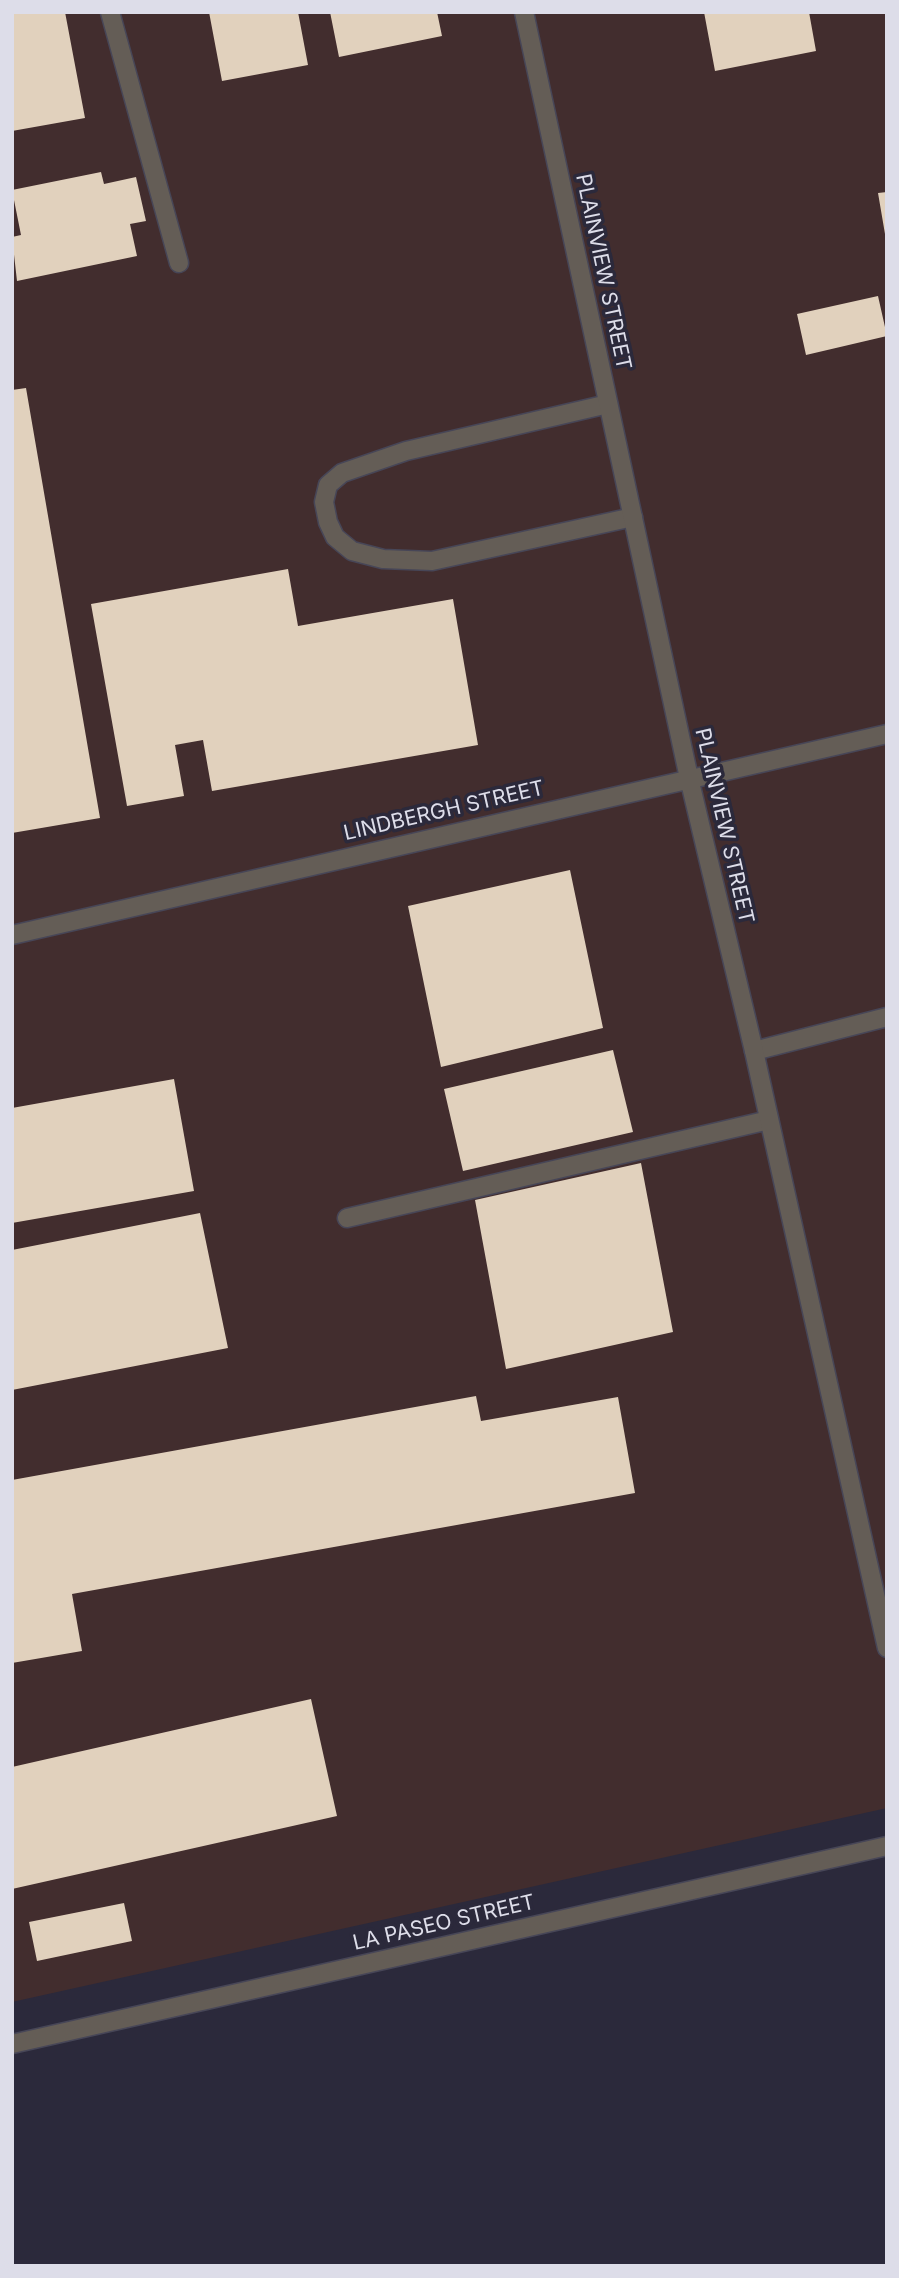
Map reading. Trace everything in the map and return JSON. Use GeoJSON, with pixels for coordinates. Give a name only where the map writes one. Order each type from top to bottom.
{"type":"FeatureCollection","features":[{"type":"Feature","properties":{"kind":"street"},"geometry":{"type":"LineString","coordinates":[[110,12],[179,262]]}},
{"type":"Feature","properties":{"kind":"street","name":"PLAINVIEW STREET"},"geometry":{"type":"LineString","coordinates":[[524,12],[689,778],[754,1051],[887,1648]]}},
{"type":"Feature","properties":{"kind":"street"},"geometry":{"type":"LineString","coordinates":[[608,404],[406,451],[342,473],[328,485],[324,502],[328,522],[335,537],[352,551],[383,559],[432,561],[633,517]]}},
{"type":"Feature","properties":{"kind":"street","name":"LINDBERGH STREET"},"geometry":{"type":"LineString","coordinates":[[12,935],[887,734]]}},
{"type":"Feature","properties":{"kind":"street"},"geometry":{"type":"LineString","coordinates":[[754,1051],[887,1017]]}},
{"type":"Feature","properties":{"kind":"street"},"geometry":{"type":"LineString","coordinates":[[347,1218],[769,1120]]}},
{"type":"Feature","properties":{"kind":"street","name":"LA PASEO STREET"},"geometry":{"type":"LineString","coordinates":[[12,2044],[887,1846]]}},
{"type":"Feature","properties":{"kind":"shaded area"},"geometry":{"type":"Polygon","coordinates":[[[12,12],[887,12],[887,1808],[12,2002],[12,12]]]}},
{"type":"Feature","properties":{"kind":"building"},"geometry":{"type":"Polygon","coordinates":[[[12,12],[65,12],[85,118],[12,131],[12,12]]]}},
{"type":"Feature","properties":{"kind":"building"},"geometry":{"type":"Polygon","coordinates":[[[209,12],[298,12],[308,65],[222,81],[209,12]]]}},
{"type":"Feature","properties":{"kind":"building"},"geometry":{"type":"Polygon","coordinates":[[[330,12],[437,12],[442,36],[339,57],[330,12]]]}},
{"type":"Feature","properties":{"kind":"building"},"geometry":{"type":"Polygon","coordinates":[[[704,12],[809,12],[816,51],[715,71],[704,12]]]}},
{"type":"Feature","properties":{"kind":"building"},"geometry":{"type":"Polygon","coordinates":[[[101,172],[104,184],[136,177],[146,221],[130,224],[137,256],[17,281],[12,237],[21,235],[12,190],[101,172]]]}},
{"type":"Feature","properties":{"kind":"building"},"geometry":{"type":"Polygon","coordinates":[[[887,192],[887,234],[885,234],[878,193],[887,192]]]}},
{"type":"Feature","properties":{"kind":"building"},"geometry":{"type":"Polygon","coordinates":[[[878,296],[887,336],[806,355],[797,314],[878,296]]]}},
{"type":"Feature","properties":{"kind":"building"},"geometry":{"type":"Polygon","coordinates":[[[26,388],[100,818],[12,833],[12,390],[26,388]]]}},
{"type":"Feature","properties":{"kind":"building"},"geometry":{"type":"Polygon","coordinates":[[[288,569],[298,626],[453,599],[478,745],[212,791],[203,740],[175,745],[184,796],[127,806],[91,604],[288,569]]]}},
{"type":"Feature","properties":{"kind":"building"},"geometry":{"type":"Polygon","coordinates":[[[570,870],[603,1028],[441,1067],[408,906],[570,870]]]}},
{"type":"Feature","properties":{"kind":"building"},"geometry":{"type":"Polygon","coordinates":[[[613,1050],[633,1132],[463,1171],[444,1089],[613,1050]]]}},
{"type":"Feature","properties":{"kind":"building"},"geometry":{"type":"Polygon","coordinates":[[[174,1079],[194,1191],[12,1223],[12,1108],[174,1079]]]}},
{"type":"Feature","properties":{"kind":"building"},"geometry":{"type":"Polygon","coordinates":[[[641,1163],[673,1332],[506,1369],[475,1200],[641,1163]]]}},
{"type":"Feature","properties":{"kind":"building"},"geometry":{"type":"Polygon","coordinates":[[[200,1213],[228,1348],[12,1390],[12,1250],[200,1213]]]}},
{"type":"Feature","properties":{"kind":"building"},"geometry":{"type":"Polygon","coordinates":[[[476,1396],[481,1421],[618,1397],[635,1493],[72,1594],[82,1651],[12,1663],[12,1480],[476,1396]]]}},
{"type":"Feature","properties":{"kind":"building"},"geometry":{"type":"Polygon","coordinates":[[[311,1699],[337,1816],[12,1889],[12,1767],[311,1699]]]}},
{"type":"Feature","properties":{"kind":"building"},"geometry":{"type":"Polygon","coordinates":[[[124,1903],[132,1941],[37,1961],[29,1922],[124,1903]]]}}]}
